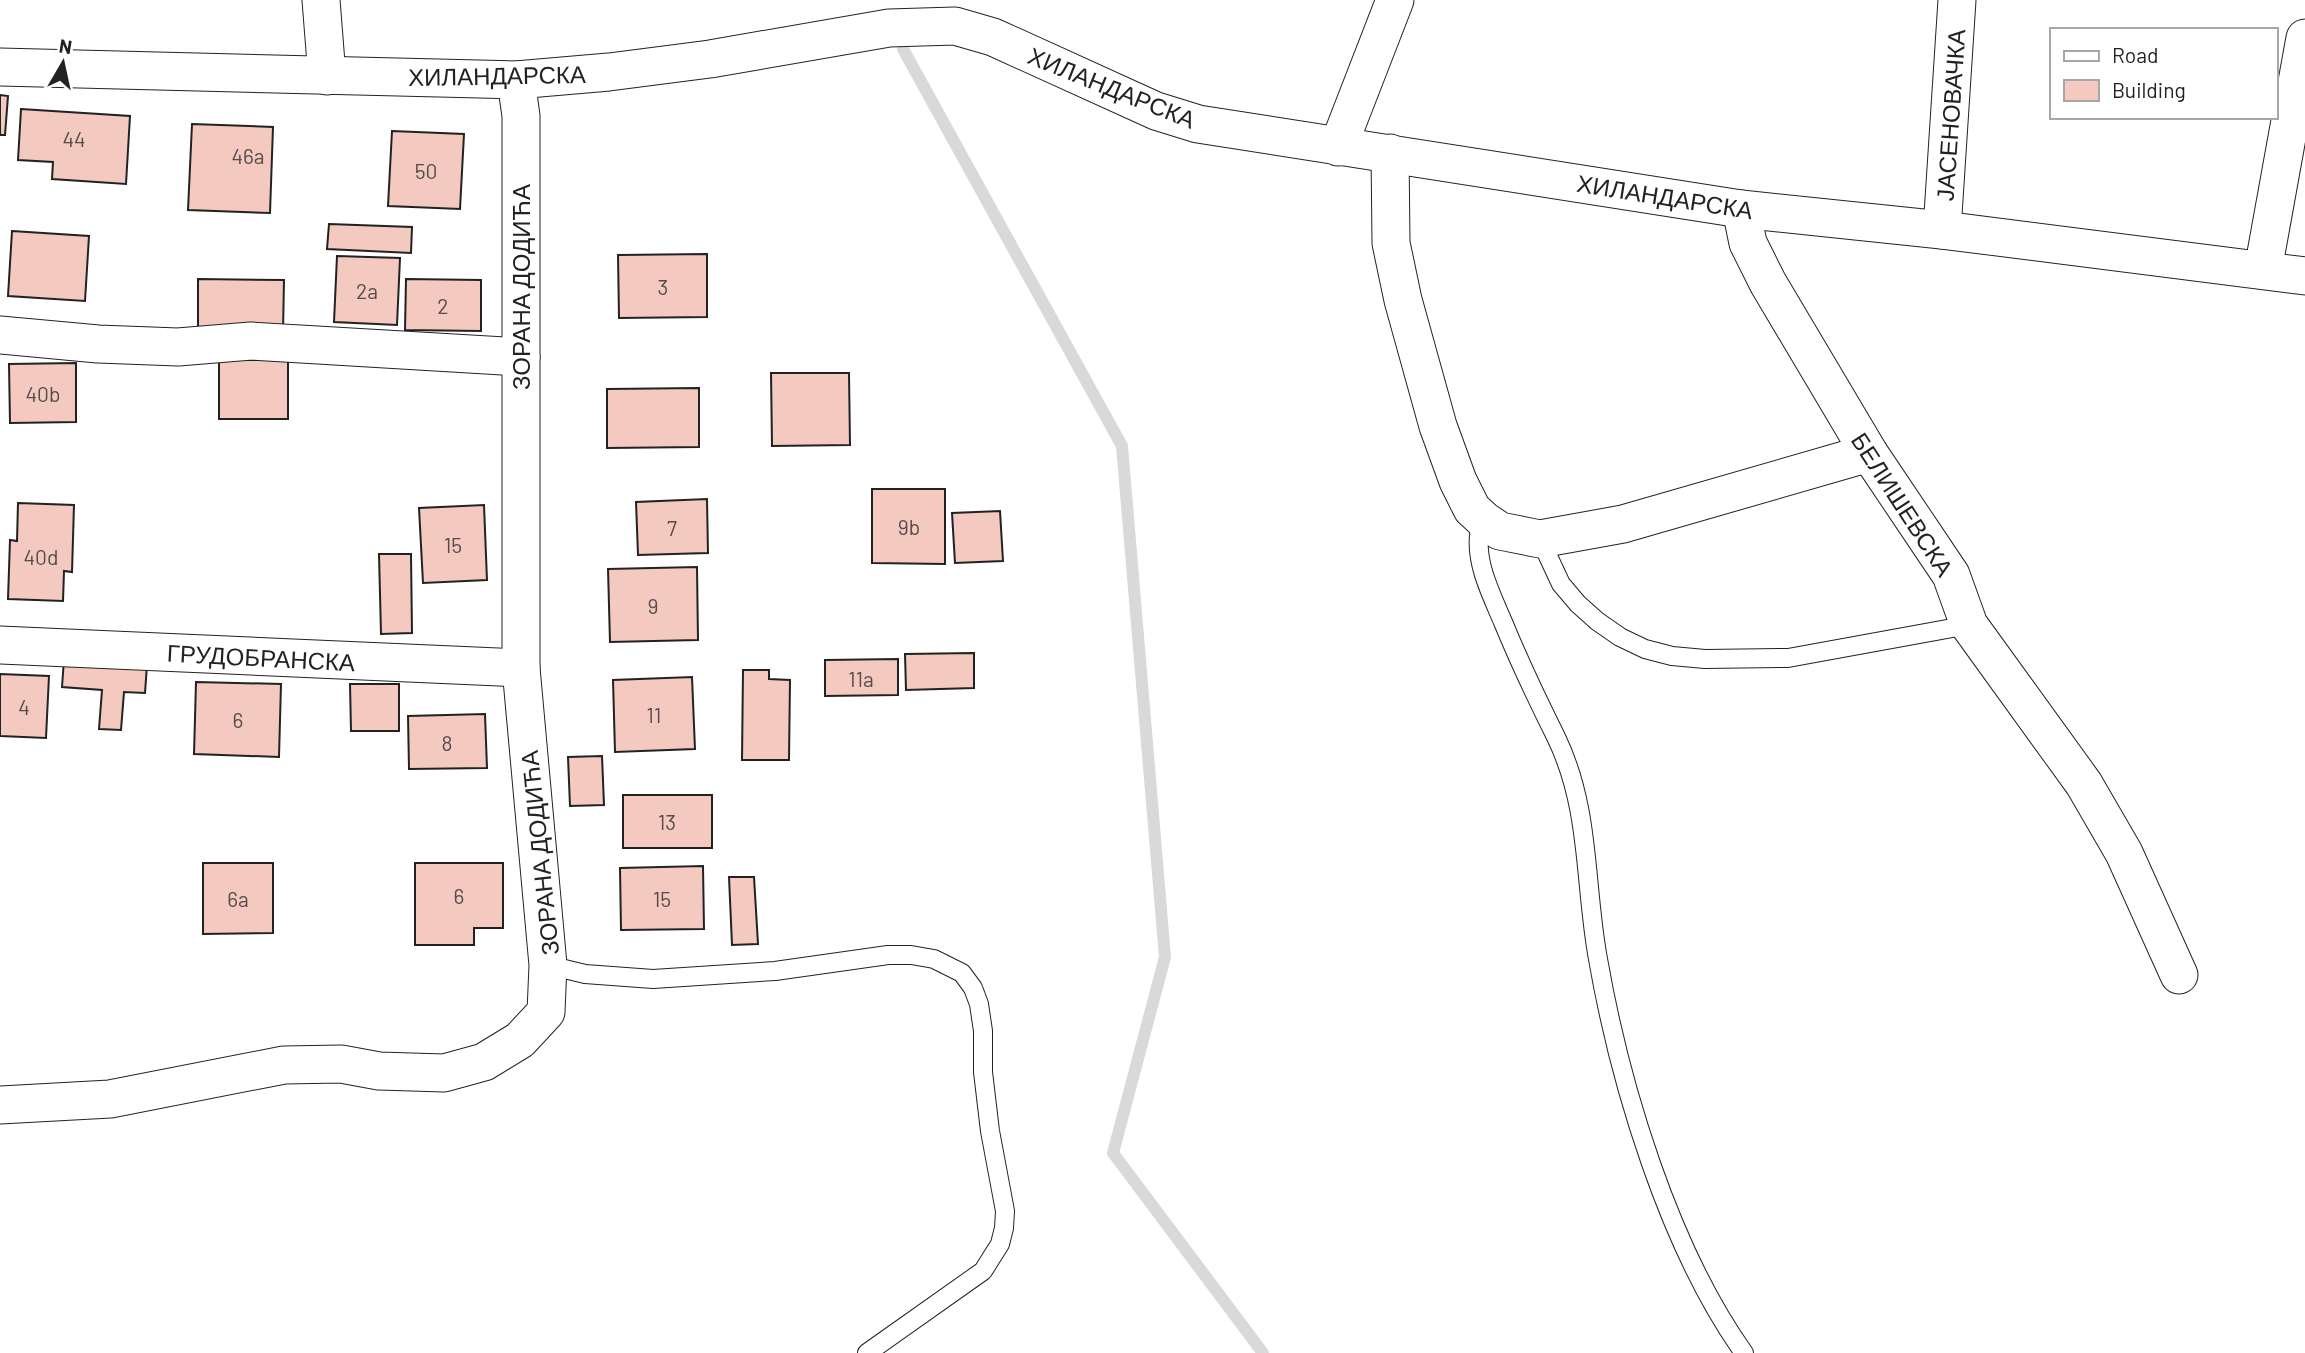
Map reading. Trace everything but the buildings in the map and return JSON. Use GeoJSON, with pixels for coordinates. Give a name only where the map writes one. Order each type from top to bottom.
{"type":"FeatureCollection","features":[{"type":"Feature","properties":{"kind":"street"},"geometry":{"type":"LineString","coordinates":[[321,0],[327,76]]}},
{"type":"Feature","properties":{"kind":"street"},"geometry":{"type":"LineString","coordinates":[[1338,147],[1395,0]]}},
{"type":"Feature","properties":{"kind":"street","name":"ЈАСЕНОВАЧКА"},"geometry":{"type":"LineString","coordinates":[[1942,230],[1958,0]]}},
{"type":"Feature","properties":{"kind":"street","name":"ХИЛАНДАРСКА"},"geometry":{"type":"LineString","coordinates":[[0,66],[516,80],[710,60],[889,28],[955,26],[993,37],[1156,110],[1198,124],[1741,209],[1942,230],[2305,276]]}},
{"type":"Feature","properties":{"kind":"street"},"geometry":{"type":"LineString","coordinates":[[2263,270],[2305,38]]}},
{"type":"Feature","properties":{"kind":"street","name":"ЗОРАНА ДОДИЋА"},"geometry":{"type":"LineString","coordinates":[[516,80],[521,117],[522,668],[548,965]]}},
{"type":"Feature","properties":{"kind":"street"},"geometry":{"type":"LineString","coordinates":[[1390,153],[1391,243],[1403,300],[1438,426],[1458,481],[1472,509],[1485,522],[1500,531],[1540,539],[1623,524],[1868,453]]}},
{"type":"Feature","properties":{"kind":"street","name":"БЕЛИШЕВСКА"},"geometry":{"type":"LineString","coordinates":[[1741,209],[1748,243],[1768,284],[1868,453],[1951,575],[1969,625],[2084,784],[2124,853],[2179,975]]}},
{"type":"Feature","properties":{"kind":"street"},"geometry":{"type":"LineString","coordinates":[[0,335],[98,344],[178,347],[251,341],[520,357]]}},
{"type":"Feature","properties":{"kind":"street","name":"ГРУДОБРАНСКА"},"geometry":{"type":"LineString","coordinates":[[0,645],[522,668]]}},
{"type":"Feature","properties":{"kind":"street"},"geometry":{"type":"LineString","coordinates":[[0,1105],[110,1100],[284,1065],[341,1063],[379,1071],[444,1073],[484,1062],[520,1040],[546,1013],[548,965]]}},
{"type":"Feature","properties":{"kind":"lane"},"geometry":{"type":"LineString","coordinates":[[1485,522],[1479,533],[1479,552],[1486,583],[1525,677],[1563,751],[1574,783],[1587,850],[1588,885],[1597,957],[1632,1102],[1666,1201],[1694,1266],[1720,1319],[1744,1353]]}},
{"type":"Feature","properties":{"kind":"lane"},"geometry":{"type":"LineString","coordinates":[[1540,539],[1561,584],[1597,621],[1620,637],[1645,649],[1672,656],[1706,659],[1788,658],[1969,625]]}},
{"type":"Feature","properties":{"kind":"lane","name":"ЗОРАНА ДОДИЋА"},"geometry":{"type":"LineString","coordinates":[[548,965],[585,974],[653,979],[775,971],[911,955],[934,959],[962,973],[973,988],[979,1004],[983,1031],[983,1072],[1005,1212],[1002,1236],[993,1258],[983,1271],[867,1353]]}},
{"type":"Feature","properties":{"kind":"waterway"},"geometry":{"type":"LineString","coordinates":[[903,49],[1122,446],[1165,957],[1113,1153],[1263,1353]]}}]}
